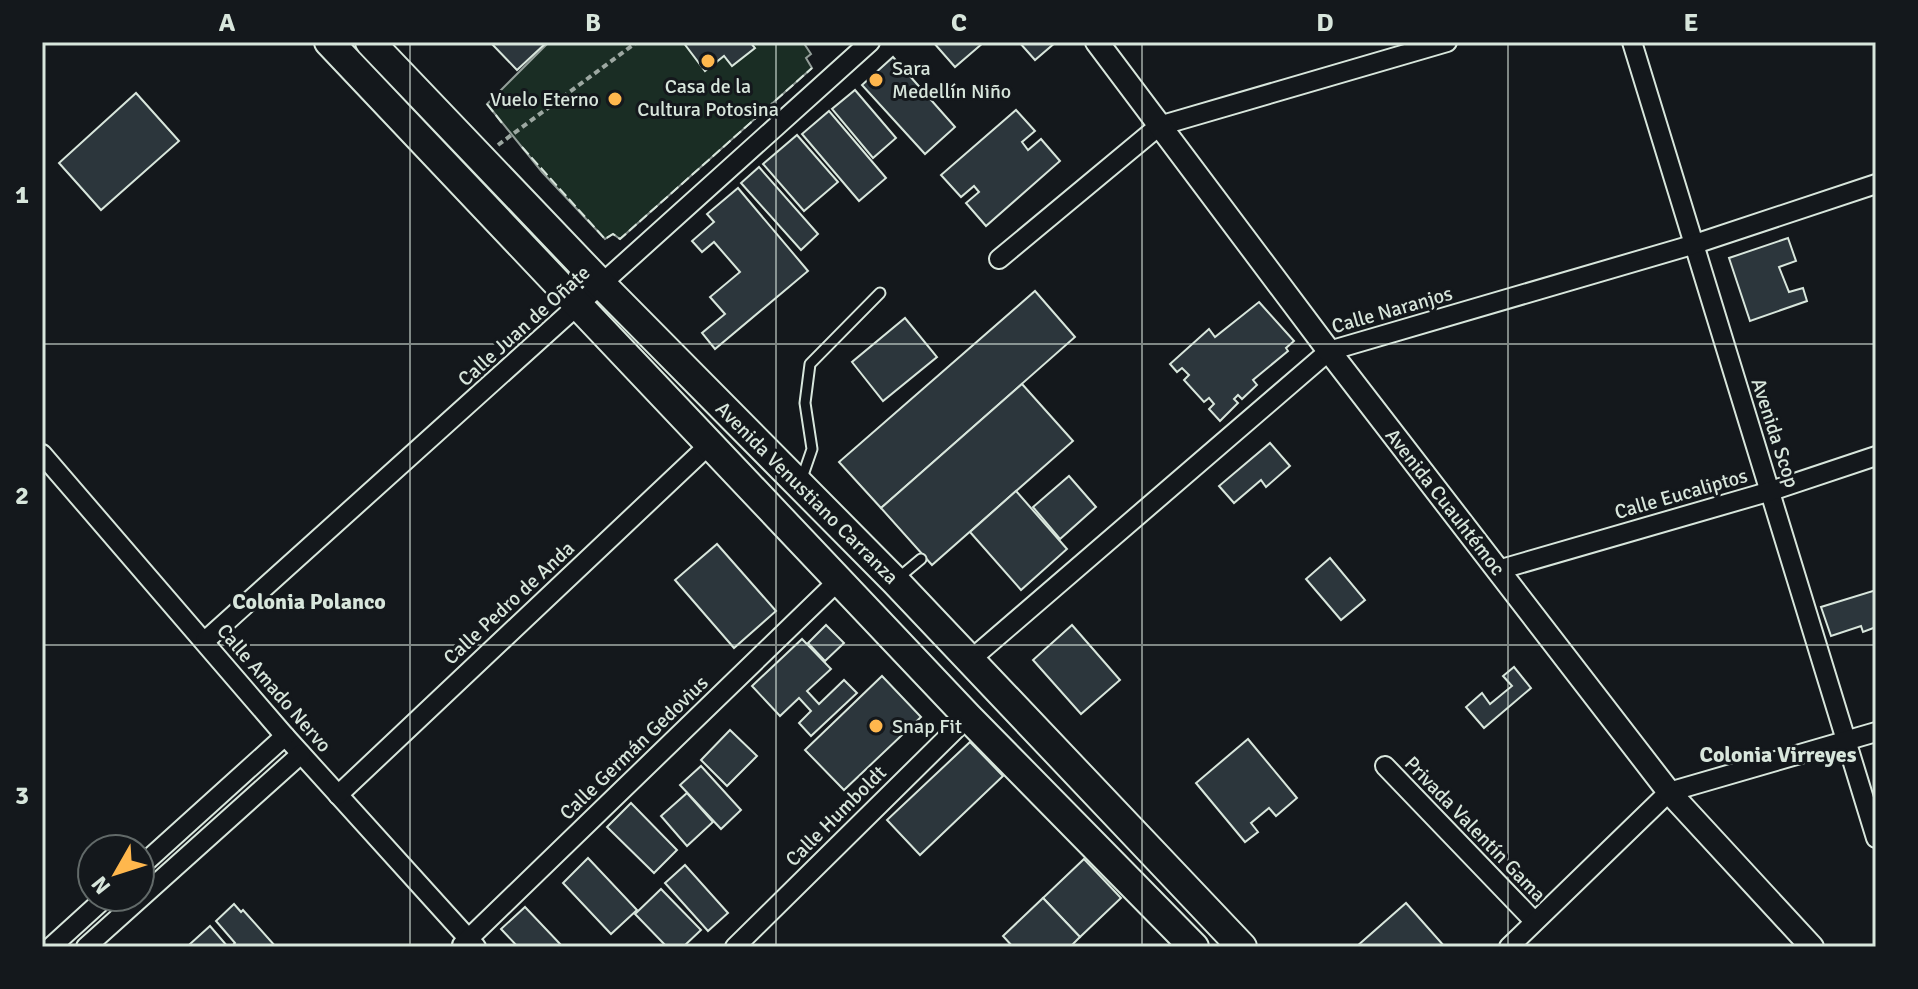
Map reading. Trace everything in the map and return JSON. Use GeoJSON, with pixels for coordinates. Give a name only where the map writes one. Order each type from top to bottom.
{"type":"FeatureCollection","features":[{"type":"Feature","properties":{"kind":"main road","name":"Avenida Venustiano Carranza"},"geometry":{"type":"LineString","coordinates":[[329,42],[968,717],[1191,946]]}},
{"type":"Feature","properties":{"kind":"main road","name":"Avenida Venustiano Carranza"},"geometry":{"type":"LineString","coordinates":[[370,42],[602,285],[895,581],[1242,947]]}},
{"type":"Feature","properties":{"kind":"street","name":"Calle Juan de Oñate"},"geometry":{"type":"LineString","coordinates":[[205,641],[870,42]]}},
{"type":"Feature","properties":{"kind":"street","name":"Avenida Cuauhtémoc"},"geometry":{"type":"LineString","coordinates":[[1097,42],[1329,351],[1669,792],[1812,947]]}},
{"type":"Feature","properties":{"kind":"street"},"geometry":{"type":"LineString","coordinates":[[999,259],[1159,126],[1447,42]]}},
{"type":"Feature","properties":{"kind":"street","name":"Avenida Scop"},"geometry":{"type":"LineString","coordinates":[[1632,42],[1692,245],[1849,741],[1876,838]]}},
{"type":"Feature","properties":{"kind":"street","name":"Calle Naranjos"},"geometry":{"type":"LineString","coordinates":[[969,661],[1329,351],[1692,245],[1876,184]]}},
{"type":"Feature","properties":{"kind":"street","name":"Calle Pedro de Anda"},"geometry":{"type":"LineString","coordinates":[[338,795],[711,443]]}},
{"type":"Feature","properties":{"kind":"street","name":"Calle Amado Nervo"},"geometry":{"type":"LineString","coordinates":[[42,454],[468,944]]}},
{"type":"Feature","properties":{"kind":"street","name":"Calle Eucaliptos"},"geometry":{"type":"LineString","coordinates":[[1498,570],[1771,491],[1876,456]]}},
{"type":"Feature","properties":{"kind":"street","name":"Calle Germán Gedovius"},"geometry":{"type":"LineString","coordinates":[[468,944],[839,580]]}},
{"type":"Feature","properties":{"kind":"street","name":"Calle Humboldt"},"geometry":{"type":"LineString","coordinates":[[735,947],[968,717]]}},
{"type":"Feature","properties":{"kind":"street"},"geometry":{"type":"LineString","coordinates":[[1509,947],[1669,792],[1876,732]]}},
{"type":"Feature","properties":{"kind":"street"},"geometry":{"type":"LineString","coordinates":[[156,853],[285,736]]}},
{"type":"Feature","properties":{"kind":"street"},"geometry":{"type":"LineString","coordinates":[[86,947],[301,754]]}},
{"type":"Feature","properties":{"kind":"street","name":"Privada Valentín Gama"},"geometry":{"type":"LineString","coordinates":[[1385,766],[1534,921]]}},
{"type":"Feature","properties":{"kind":"street"},"geometry":{"type":"LineString","coordinates":[[51,947],[88,913]]}},
{"type":"Feature","properties":{"kind":"street"},"geometry":{"type":"LineString","coordinates":[[1191,946],[1215,919]]}},
{"type":"Feature","properties":{"kind":"lane"},"geometry":{"type":"LineString","coordinates":[[800,485],[812,449],[805,403],[810,364],[880,293]]}},
{"type":"Feature","properties":{"kind":"lane"},"geometry":{"type":"LineString","coordinates":[[895,581],[921,559]]}},
{"type":"Feature","properties":{"kind":"path"},"geometry":{"type":"LineString","coordinates":[[480,157],[637,42]]}},
{"type":"Feature","properties":{"kind":"green space"},"geometry":{"type":"Polygon","coordinates":[[[549,42],[803,42],[811,54],[806,58],[812,68],[620,239],[613,234],[605,239],[542,172],[487,104],[549,42]]]}},
{"type":"Feature","properties":{"kind":"building"},"geometry":{"type":"Polygon","coordinates":[[[490,42],[547,42],[517,70],[490,42]]]}},
{"type":"Feature","properties":{"kind":"building","name":"Casa de la Cultura Potosina"},"geometry":{"type":"Polygon","coordinates":[[[683,42],[750,42],[755,48],[732,66],[724,56],[705,71],[683,42]]]}},
{"type":"Feature","properties":{"kind":"building"},"geometry":{"type":"Polygon","coordinates":[[[933,42],[982,42],[983,43],[955,67],[933,42]]]}},
{"type":"Feature","properties":{"kind":"building"},"geometry":{"type":"Polygon","coordinates":[[[1019,42],[1056,42],[1035,60],[1019,42]]]}},
{"type":"Feature","properties":{"kind":"building"},"geometry":{"type":"Polygon","coordinates":[[[893,57],[955,127],[925,154],[862,85],[893,57]]]}},
{"type":"Feature","properties":{"kind":"building"},"geometry":{"type":"Polygon","coordinates":[[[855,90],[896,138],[873,158],[832,109],[855,90]]]}},
{"type":"Feature","properties":{"kind":"building"},"geometry":{"type":"Polygon","coordinates":[[[136,93],[179,141],[101,210],[59,163],[136,93]]]}},
{"type":"Feature","properties":{"kind":"building"},"geometry":{"type":"Polygon","coordinates":[[[1016,110],[1035,131],[1022,142],[1028,150],[1041,139],[1060,161],[986,226],[966,203],[979,192],[974,186],[961,197],[941,175],[1016,110]]]}},
{"type":"Feature","properties":{"kind":"building"},"geometry":{"type":"Polygon","coordinates":[[[829,111],[886,178],[859,201],[802,134],[829,111]]]}},
{"type":"Feature","properties":{"kind":"building"},"geometry":{"type":"Polygon","coordinates":[[[797,135],[838,182],[804,211],[763,164],[797,135]]]}},
{"type":"Feature","properties":{"kind":"building"},"geometry":{"type":"Polygon","coordinates":[[[759,167],[818,234],[801,250],[741,183],[759,167]]]}},
{"type":"Feature","properties":{"kind":"building"},"geometry":{"type":"Polygon","coordinates":[[[738,188],[808,271],[715,349],[702,333],[725,314],[710,297],[740,272],[714,242],[702,252],[692,241],[714,222],[707,214],[738,188]]]}},
{"type":"Feature","properties":{"kind":"building"},"geometry":{"type":"Polygon","coordinates":[[[1788,238],[1796,261],[1779,267],[1789,292],[1803,288],[1807,301],[1750,321],[1729,258],[1788,238]]]}},
{"type":"Feature","properties":{"kind":"building"},"geometry":{"type":"Polygon","coordinates":[[[1035,291],[1075,337],[881,508],[839,462],[1035,291]]]}},
{"type":"Feature","properties":{"kind":"building"},"geometry":{"type":"Polygon","coordinates":[[[1259,302],[1294,341],[1286,348],[1288,351],[1253,380],[1257,385],[1242,399],[1238,395],[1234,399],[1238,403],[1220,421],[1209,409],[1214,404],[1209,398],[1204,402],[1184,380],[1189,375],[1182,368],[1177,372],[1170,364],[1209,329],[1215,337],[1259,302]]]}},
{"type":"Feature","properties":{"kind":"building"},"geometry":{"type":"Polygon","coordinates":[[[905,318],[937,357],[883,401],[852,362],[905,318]]]}},
{"type":"Feature","properties":{"kind":"building"},"geometry":{"type":"Polygon","coordinates":[[[1022,384],[1073,441],[932,565],[881,508],[1022,384]]]}},
{"type":"Feature","properties":{"kind":"building"},"geometry":{"type":"Polygon","coordinates":[[[1270,443],[1290,466],[1266,487],[1261,480],[1234,503],[1219,486],[1270,443]]]}},
{"type":"Feature","properties":{"kind":"building"},"geometry":{"type":"Polygon","coordinates":[[[1069,476],[1096,507],[1060,539],[1033,507],[1069,476]]]}},
{"type":"Feature","properties":{"kind":"building"},"geometry":{"type":"Polygon","coordinates":[[[1016,491],[1067,549],[1021,590],[970,532],[1016,491]]]}},
{"type":"Feature","properties":{"kind":"building"},"geometry":{"type":"Polygon","coordinates":[[[717,544],[776,611],[734,648],[675,580],[717,544]]]}},
{"type":"Feature","properties":{"kind":"building"},"geometry":{"type":"Polygon","coordinates":[[[1330,558],[1365,600],[1341,620],[1306,579],[1330,558]]]}},
{"type":"Feature","properties":{"kind":"building"},"geometry":{"type":"Polygon","coordinates":[[[1876,590],[1876,627],[1863,632],[1861,626],[1831,636],[1821,607],[1876,590]]]}},
{"type":"Feature","properties":{"kind":"building"},"geometry":{"type":"Polygon","coordinates":[[[826,625],[844,643],[825,661],[808,643],[826,625]]]}},
{"type":"Feature","properties":{"kind":"building"},"geometry":{"type":"Polygon","coordinates":[[[1072,625],[1120,680],[1081,714],[1033,660],[1072,625]]]}},
{"type":"Feature","properties":{"kind":"building"},"geometry":{"type":"Polygon","coordinates":[[[802,639],[831,669],[807,691],[819,704],[844,680],[857,693],[811,736],[799,723],[811,711],[799,698],[780,716],[752,686],[802,639]]]}},
{"type":"Feature","properties":{"kind":"building"},"geometry":{"type":"Polygon","coordinates":[[[1514,667],[1531,688],[1484,728],[1466,707],[1482,693],[1490,704],[1512,686],[1503,676],[1514,667]]]}},
{"type":"Feature","properties":{"kind":"building"},"geometry":{"type":"Polygon","coordinates":[[[882,676],[921,717],[844,790],[805,750],[882,676]]]}},
{"type":"Feature","properties":{"kind":"building"},"geometry":{"type":"Polygon","coordinates":[[[730,730],[757,756],[727,786],[701,760],[730,730]]]}},
{"type":"Feature","properties":{"kind":"building"},"geometry":{"type":"Polygon","coordinates":[[[1248,739],[1297,798],[1276,816],[1269,808],[1251,823],[1258,832],[1245,842],[1196,783],[1248,739]]]}},
{"type":"Feature","properties":{"kind":"building"},"geometry":{"type":"Polygon","coordinates":[[[970,742],[1003,776],[920,855],[887,820],[970,742]]]}},
{"type":"Feature","properties":{"kind":"building"},"geometry":{"type":"Polygon","coordinates":[[[701,766],[741,810],[721,829],[680,785],[701,766]]]}},
{"type":"Feature","properties":{"kind":"building"},"geometry":{"type":"Polygon","coordinates":[[[687,793],[713,822],[687,846],[661,816],[687,793]]]}},
{"type":"Feature","properties":{"kind":"building"},"geometry":{"type":"Polygon","coordinates":[[[631,803],[677,850],[654,873],[607,827],[631,803]]]}},
{"type":"Feature","properties":{"kind":"building"},"geometry":{"type":"Polygon","coordinates":[[[588,858],[637,910],[611,934],[563,883],[588,858]]]}},
{"type":"Feature","properties":{"kind":"building"},"geometry":{"type":"Polygon","coordinates":[[[1084,859],[1121,898],[1080,937],[1043,898],[1084,859]]]}},
{"type":"Feature","properties":{"kind":"building"},"geometry":{"type":"Polygon","coordinates":[[[685,865],[728,913],[708,931],[665,883],[685,865]]]}},
{"type":"Feature","properties":{"kind":"building"},"geometry":{"type":"Polygon","coordinates":[[[661,889],[701,930],[683,947],[667,947],[635,914],[661,889]]]}},
{"type":"Feature","properties":{"kind":"building"},"geometry":{"type":"Polygon","coordinates":[[[1043,898],[1080,937],[1070,947],[1013,947],[1003,936],[1043,898]]]}},
{"type":"Feature","properties":{"kind":"building"},"geometry":{"type":"Polygon","coordinates":[[[1406,903],[1445,947],[1356,947],[1406,903]]]}},
{"type":"Feature","properties":{"kind":"building"},"geometry":{"type":"Polygon","coordinates":[[[234,904],[276,947],[231,947],[235,943],[216,921],[234,904]]]}},
{"type":"Feature","properties":{"kind":"building"},"geometry":{"type":"Polygon","coordinates":[[[525,907],[561,947],[518,947],[501,929],[525,907]]]}},
{"type":"Feature","properties":{"kind":"building"},"geometry":{"type":"Polygon","coordinates":[[[210,926],[228,947],[193,947],[190,944],[210,926]]]}},
{"type":"Feature","properties":{"kind":"fence"},"geometry":{"type":"LineString","coordinates":[[522,147],[605,239],[613,234],[620,239],[812,68]]}},
{"type":"Feature","properties":{"kind":"fence"},"geometry":{"type":"LineString","coordinates":[[487,104],[502,123]]}},
{"type":"Feature","properties":{"kind":"place","name":"Casa de la Cultura Potosina"},"geometry":{"type":"Point","coordinates":[708,61]}},
{"type":"Feature","properties":{"kind":"place","name":"Sara Medellín Niño"},"geometry":{"type":"Point","coordinates":[876,80]}},
{"type":"Feature","properties":{"kind":"place","name":"Vuelo Eterno"},"geometry":{"type":"Point","coordinates":[615,99]}},
{"type":"Feature","properties":{"kind":"place","name":"Snap Fit"},"geometry":{"type":"Point","coordinates":[876,726]}},
{"type":"Feature","properties":{"kind":"district","name":"Colonia Polanco"},"geometry":{"type":"Point","coordinates":[309,601]}},
{"type":"Feature","properties":{"kind":"district","name":"Colonia Virreyes"},"geometry":{"type":"Point","coordinates":[1778,754]}}]}
